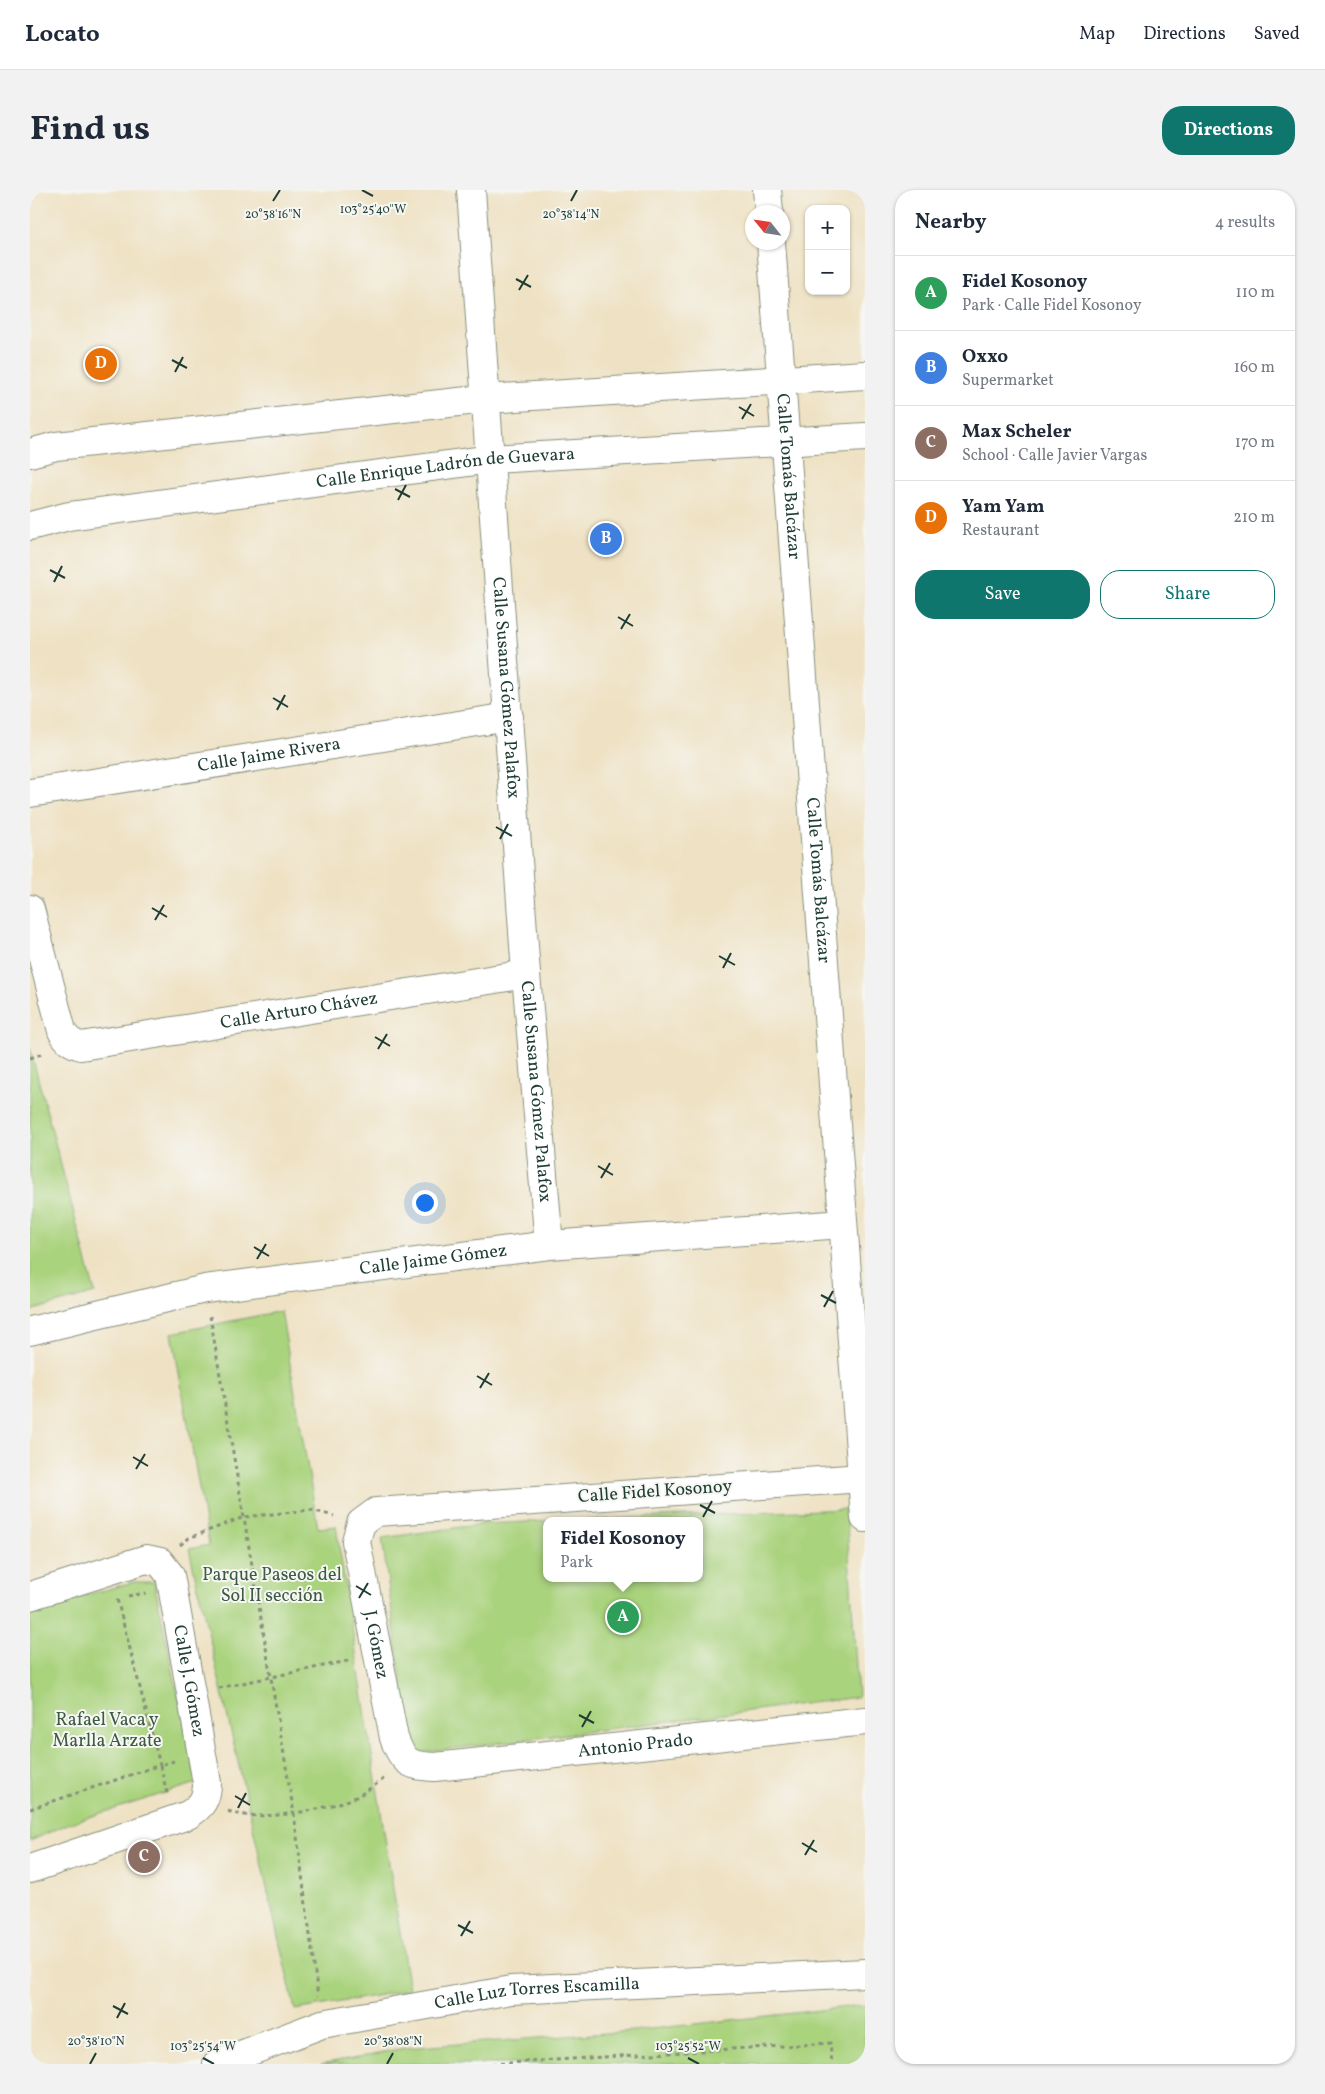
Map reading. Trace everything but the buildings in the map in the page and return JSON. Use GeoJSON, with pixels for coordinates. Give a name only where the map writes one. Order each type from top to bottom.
{"type":"FeatureCollection","features":[{"type":"Feature","properties":{"kind":"street","name":"Calle Susana Gómez Palafox"},"geometry":{"type":"LineString","coordinates":[[471,190],[526,974],[549,1245]]}},
{"type":"Feature","properties":{"kind":"street"},"geometry":{"type":"LineString","coordinates":[[767,190],[768,205]]}},
{"type":"Feature","properties":{"kind":"street","name":"Calle Tomás Balcázar"},"geometry":{"type":"LineString","coordinates":[[772,250],[865,1518]]}},
{"type":"Feature","properties":{"kind":"street"},"geometry":{"type":"LineString","coordinates":[[30,453],[56,446],[486,399],[781,382],[865,375]]}},
{"type":"Feature","properties":{"kind":"street","name":"Calle Enrique Ladrón de Guevara"},"geometry":{"type":"LineString","coordinates":[[30,526],[69,516],[491,459],[865,437]]}},
{"type":"Feature","properties":{"kind":"street","name":"Calle Jaime Rivera"},"geometry":{"type":"LineString","coordinates":[[30,793],[509,718]]}},
{"type":"Feature","properties":{"kind":"street","name":"Calle Arturo Chávez"},"geometry":{"type":"LineString","coordinates":[[30,909],[62,1031],[72,1043],[81,1046],[91,1046],[526,974]]}},
{"type":"Feature","properties":{"kind":"street","name":"Calle Jaime Gómez"},"geometry":{"type":"LineString","coordinates":[[30,1331],[205,1289],[549,1245],[843,1224]]}},
{"type":"Feature","properties":{"kind":"street","name":"Calle Fidel Kosonoy"},"geometry":{"type":"LineString","coordinates":[[361,1523],[376,1512],[862,1478]]}},
{"type":"Feature","properties":{"kind":"street","name":"J. Gómez"},"geometry":{"type":"LineString","coordinates":[[361,1523],[356,1541],[394,1738],[399,1752],[408,1763]]}},
{"type":"Feature","properties":{"kind":"street"},"geometry":{"type":"LineString","coordinates":[[30,1596],[146,1559],[160,1562]]}},
{"type":"Feature","properties":{"kind":"street","name":"Calle J. Gómez"},"geometry":{"type":"LineString","coordinates":[[160,1562],[170,1575],[207,1783],[204,1802]]}},
{"type":"Feature","properties":{"kind":"street","name":"Antonio Prado"},"geometry":{"type":"LineString","coordinates":[[408,1763],[421,1767],[435,1767],[865,1721]]}},
{"type":"Feature","properties":{"kind":"street"},"geometry":{"type":"LineString","coordinates":[[30,1870],[173,1820],[192,1812],[204,1802]]}},
{"type":"Feature","properties":{"kind":"street","name":"Calle Luz Torres Escamilla"},"geometry":{"type":"LineString","coordinates":[[217,2064],[322,2024],[511,1990],[865,1974]]}},
{"type":"Feature","properties":{"kind":"path"},"geometry":{"type":"LineString","coordinates":[[205,1289],[294,1814],[322,2024]]}},
{"type":"Feature","properties":{"kind":"path"},"geometry":{"type":"LineString","coordinates":[[160,1562],[189,1538],[244,1517],[311,1510],[361,1523]]}},
{"type":"Feature","properties":{"kind":"path"},"geometry":{"type":"LineString","coordinates":[[118,1599],[173,1820]]}},
{"type":"Feature","properties":{"kind":"path"},"geometry":{"type":"LineString","coordinates":[[191,1694],[378,1654]]}},
{"type":"Feature","properties":{"kind":"path"},"geometry":{"type":"LineString","coordinates":[[30,1810],[160,1765],[201,1754]]}},
{"type":"Feature","properties":{"kind":"path"},"geometry":{"type":"LineString","coordinates":[[204,1802],[240,1816],[294,1814],[357,1797],[408,1763]]}},
{"type":"Feature","properties":{"kind":"path"},"geometry":{"type":"LineString","coordinates":[[492,2064],[830,2043],[832,2064]]}},
{"type":"Feature","properties":{"kind":"green space"},"geometry":{"type":"Polygon","coordinates":[[[30,1048],[95,1293],[30,1311],[30,1048]]]}},
{"type":"Feature","properties":{"kind":"green space","name":"Parque Paseos del Sol II sección"},"geometry":{"type":"Polygon","coordinates":[[[281,1311],[318,1528],[336,1526],[409,1990],[295,2010],[189,1549],[209,1545],[172,1333],[281,1311]]]}},
{"type":"Feature","properties":{"kind":"green space"},"geometry":{"type":"Polygon","coordinates":[[[846,1509],[858,1697],[411,1754],[382,1538],[483,1524],[543,1521],[543,1582],[703,1582],[703,1517],[658,1517],[846,1509]]]}},
{"type":"Feature","properties":{"kind":"green space","name":"Rafael Vaca y Marlla Arzate"},"geometry":{"type":"Polygon","coordinates":[[[133,1582],[154,1582],[197,1783],[70,1823],[30,1841],[30,1611],[133,1582]]]}},
{"type":"Feature","properties":{"kind":"green space"},"geometry":{"type":"Polygon","coordinates":[[[865,2005],[865,2064],[321,2064],[405,2048],[633,2031],[865,2005]]]}},
{"type":"Feature","properties":{"kind":"place","name":"Yam Yam"},"geometry":{"type":"Point","coordinates":[101,364]}},
{"type":"Feature","properties":{"kind":"place","name":"Oxxo"},"geometry":{"type":"Point","coordinates":[606,539]}},
{"type":"Feature","properties":{"kind":"place","name":"Fidel Kosonoy"},"geometry":{"type":"Point","coordinates":[623,1617]}},
{"type":"Feature","properties":{"kind":"place","name":"Max Scheler"},"geometry":{"type":"Point","coordinates":[144,1857]}}]}
